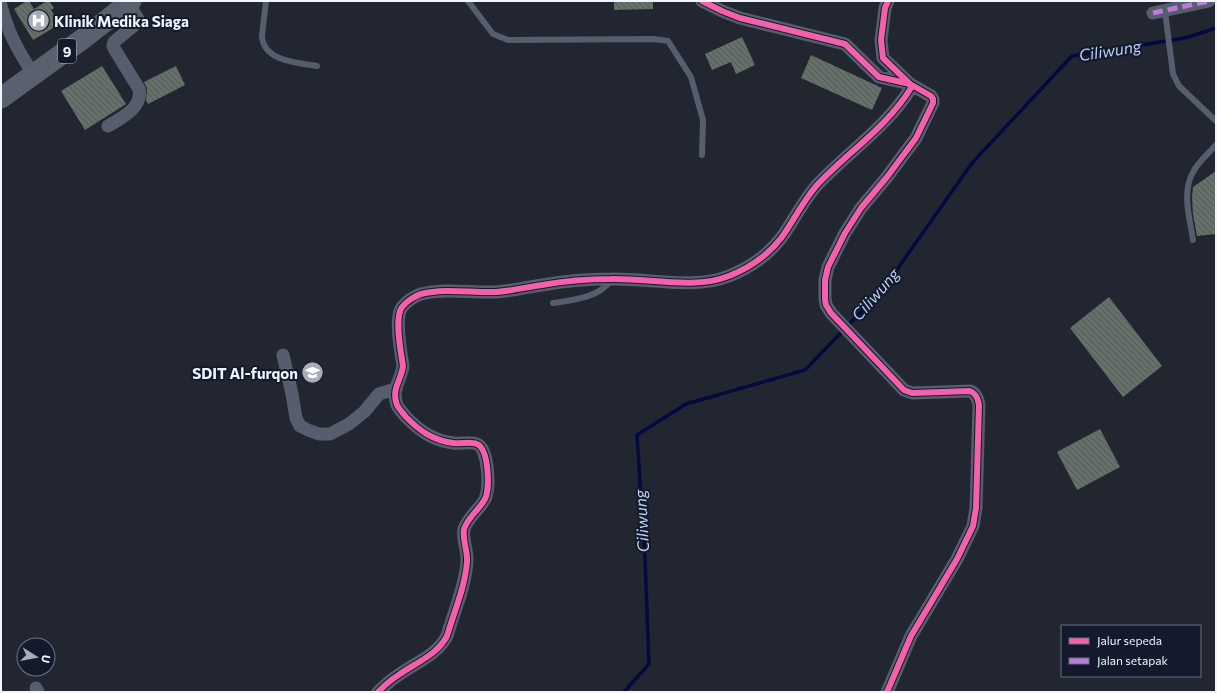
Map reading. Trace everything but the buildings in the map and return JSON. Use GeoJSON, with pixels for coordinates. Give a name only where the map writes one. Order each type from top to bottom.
{"type":"FeatureCollection","features":[{"type":"Feature","properties":{"kind":"highway","name":"9"},"geometry":{"type":"LineString","coordinates":[[1,98],[84,38],[130,2]]}},
{"type":"Feature","properties":{"kind":"street"},"geometry":{"type":"LineString","coordinates":[[702,1],[740,18],[845,44],[879,77],[910,84]]}},
{"type":"Feature","properties":{"kind":"street"},"geometry":{"type":"LineString","coordinates":[[887,692],[911,636],[957,559],[972,526],[976,508],[979,405],[977,397],[973,392],[966,390],[912,392],[904,390],[831,313],[826,305],[825,280],[828,267],[845,234],[861,208],[887,177],[916,138],[934,99],[910,84],[883,58],[881,40],[885,8],[888,1]]}},
{"type":"Feature","properties":{"kind":"street"},"geometry":{"type":"LineString","coordinates":[[1159,12],[1209,1]]}},
{"type":"Feature","properties":{"kind":"street"},"geometry":{"type":"LineString","coordinates":[[108,126],[133,109],[140,93],[114,46],[114,42],[138,22],[130,2]]}},
{"type":"Feature","properties":{"kind":"street"},"geometry":{"type":"LineString","coordinates":[[1,5],[9,32],[19,52],[34,75]]}},
{"type":"Feature","properties":{"kind":"street"},"geometry":{"type":"LineString","coordinates":[[378,692],[400,673],[430,655],[443,644],[447,636],[466,574],[467,553],[464,528],[486,498],[488,489],[486,463],[484,452],[481,447],[476,444],[454,443],[436,439],[417,428],[398,408],[395,400],[395,388],[403,366],[399,330],[399,314],[401,308],[420,294],[443,291],[496,292],[544,284],[612,279],[706,282],[728,277],[755,262],[778,242],[803,204],[817,186],[889,118],[911,88],[910,84]]}},
{"type":"Feature","properties":{"kind":"street"},"geometry":{"type":"LineString","coordinates":[[283,355],[296,418],[300,426],[319,434],[330,434],[349,424],[364,412],[379,394],[395,388]]}},
{"type":"Feature","properties":{"kind":"lane"},"geometry":{"type":"LineString","coordinates":[[266,1],[262,35],[262,41],[266,49],[274,55],[286,60],[317,66]]}},
{"type":"Feature","properties":{"kind":"lane"},"geometry":{"type":"LineString","coordinates":[[468,1],[493,34],[508,40],[653,39],[668,41],[691,77],[703,120],[702,155]]}},
{"type":"Feature","properties":{"kind":"lane"},"geometry":{"type":"LineString","coordinates":[[1159,12],[1167,27],[1173,74],[1180,86],[1216,121]]}},
{"type":"Feature","properties":{"kind":"lane"},"geometry":{"type":"LineString","coordinates":[[1193,240],[1188,207],[1189,183],[1198,164],[1216,146]]}},
{"type":"Feature","properties":{"kind":"lane"},"geometry":{"type":"LineString","coordinates":[[553,303],[574,300],[590,295],[603,289],[612,279]]}},
{"type":"Feature","properties":{"kind":"waterway","name":"Ciliwung"},"geometry":{"type":"LineString","coordinates":[[624,692],[649,664],[645,558],[637,435],[686,404],[805,370],[884,288],[972,163],[1072,56],[1185,38],[1216,28]]}},
{"type":"Feature","properties":{"kind":"marked path"},"geometry":{"type":"LineString","coordinates":[[1153,13],[1209,1]]}},
{"type":"Feature","properties":{"kind":"cycle path"},"geometry":{"type":"LineString","coordinates":[[378,692],[394,678],[426,658],[443,643],[447,636],[462,590],[466,571],[467,558],[464,529],[468,521],[485,499],[488,487],[486,461],[481,447],[474,443],[453,443],[439,440],[421,431],[406,417],[397,405],[395,394],[403,366],[398,327],[398,319],[402,307],[410,299],[418,295],[440,291],[496,292],[559,282],[594,279],[626,279],[686,283],[715,280],[729,276],[758,260],[777,243],[807,197],[817,185],[891,115],[911,88],[910,84],[879,77],[845,44],[740,18],[702,1]]}},
{"type":"Feature","properties":{"kind":"cycle path"},"geometry":{"type":"LineString","coordinates":[[887,692],[911,636],[957,559],[973,526],[976,508],[979,405],[976,396],[970,391],[912,393],[904,390],[831,313],[826,305],[825,280],[828,267],[845,233],[861,208],[887,177],[916,138],[933,103],[931,96],[910,84],[883,58],[881,40],[885,8],[888,1]]}},
{"type":"Feature","properties":{"kind":"place","name":"Klinik Medika Siaga"},"geometry":{"type":"Point","coordinates":[39,21]}},
{"type":"Feature","properties":{"kind":"place","name":"SDIT Al-furqon"},"geometry":{"type":"Point","coordinates":[313,373]}}]}
